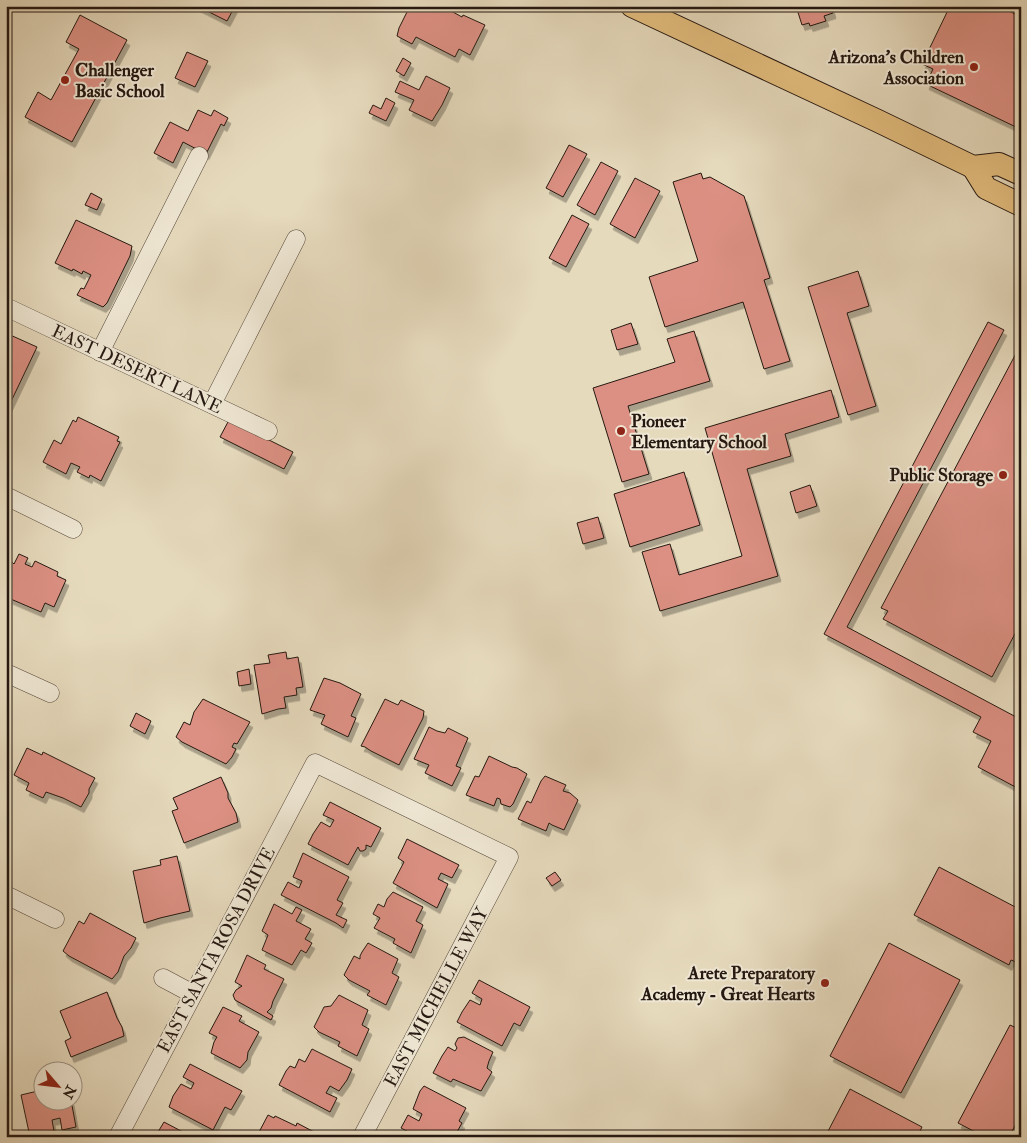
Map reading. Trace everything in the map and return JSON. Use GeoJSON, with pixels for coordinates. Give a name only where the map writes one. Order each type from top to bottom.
{"type":"FeatureCollection","features":[{"type":"Feature","properties":{"kind":"main road"},"geometry":{"type":"LineString","coordinates":[[632,6],[972,167],[986,188],[1021,205]]}},
{"type":"Feature","properties":{"kind":"main road"},"geometry":{"type":"LineString","coordinates":[[972,167],[999,164],[1021,174]]}},
{"type":"Feature","properties":{"kind":"street"},"geometry":{"type":"LineString","coordinates":[[100,352],[199,156]]}},
{"type":"Feature","properties":{"kind":"street"},"geometry":{"type":"LineString","coordinates":[[212,404],[296,238]]}},
{"type":"Feature","properties":{"kind":"street","name":"EAST DESERT LANE"},"geometry":{"type":"LineString","coordinates":[[6,308],[268,431]]}},
{"type":"Feature","properties":{"kind":"street"},"geometry":{"type":"LineString","coordinates":[[6,496],[73,529]]}},
{"type":"Feature","properties":{"kind":"street"},"geometry":{"type":"LineString","coordinates":[[6,673],[50,693]]}},
{"type":"Feature","properties":{"kind":"street","name":"EAST SANTA ROSA DRIVE"},"geometry":{"type":"LineString","coordinates":[[118,1137],[315,763],[509,857]]}},
{"type":"Feature","properties":{"kind":"street","name":"EAST MICHELLE WAY"},"geometry":{"type":"LineString","coordinates":[[362,1137],[509,857]]}},
{"type":"Feature","properties":{"kind":"street"},"geometry":{"type":"LineString","coordinates":[[6,895],[55,919]]}},
{"type":"Feature","properties":{"kind":"street"},"geometry":{"type":"LineString","coordinates":[[163,978],[193,994]]}},
{"type":"Feature","properties":{"kind":"building"},"geometry":{"type":"Polygon","coordinates":[[[197,6],[235,6],[227,21],[197,6]]]}},
{"type":"Feature","properties":{"kind":"building"},"geometry":{"type":"Polygon","coordinates":[[[410,6],[442,6],[462,17],[463,15],[485,25],[470,55],[459,49],[455,57],[416,37],[412,44],[397,36],[410,6]]]}},
{"type":"Feature","properties":{"kind":"building"},"geometry":{"type":"Polygon","coordinates":[[[796,6],[831,6],[833,13],[824,16],[826,21],[810,26],[809,23],[802,25],[796,6]]]}},
{"type":"Feature","properties":{"kind":"building","name":"Arizona's Children Association"},"geometry":{"type":"Polygon","coordinates":[[[950,6],[999,6],[1021,17],[1021,122],[1018,128],[926,84],[933,69],[922,64],[950,6]]]}},
{"type":"Feature","properties":{"kind":"building"},"geometry":{"type":"Polygon","coordinates":[[[80,15],[127,40],[72,142],[25,117],[38,92],[51,100],[79,49],[66,42],[80,15]]]}},
{"type":"Feature","properties":{"kind":"building"},"geometry":{"type":"Polygon","coordinates":[[[187,52],[208,61],[195,87],[175,78],[187,52]]]}},
{"type":"Feature","properties":{"kind":"building"},"geometry":{"type":"Polygon","coordinates":[[[403,58],[411,63],[404,76],[396,71],[403,58]]]}},
{"type":"Feature","properties":{"kind":"building"},"geometry":{"type":"Polygon","coordinates":[[[426,76],[450,88],[432,121],[409,110],[414,100],[395,92],[400,81],[419,90],[426,76]]]}},
{"type":"Feature","properties":{"kind":"building"},"geometry":{"type":"Polygon","coordinates":[[[386,98],[395,103],[386,121],[369,113],[373,105],[381,109],[386,98]]]}},
{"type":"Feature","properties":{"kind":"building"},"geometry":{"type":"Polygon","coordinates":[[[198,110],[211,116],[214,110],[228,118],[224,126],[221,124],[206,154],[183,142],[173,163],[154,153],[170,122],[188,131],[198,110]]]}},
{"type":"Feature","properties":{"kind":"building"},"geometry":{"type":"Polygon","coordinates":[[[569,145],[587,154],[563,197],[546,188],[569,145]]]}},
{"type":"Feature","properties":{"kind":"building"},"geometry":{"type":"Polygon","coordinates":[[[601,162],[618,171],[595,215],[577,205],[601,162]]]}},
{"type":"Feature","properties":{"kind":"building"},"geometry":{"type":"Polygon","coordinates":[[[701,173],[703,179],[710,177],[744,196],[770,278],[764,280],[790,361],[764,369],[743,302],[665,327],[649,277],[698,261],[673,182],[701,173]]]}},
{"type":"Feature","properties":{"kind":"building"},"geometry":{"type":"Polygon","coordinates":[[[635,178],[660,191],[635,238],[610,224],[635,178]]]}},
{"type":"Feature","properties":{"kind":"building"},"geometry":{"type":"Polygon","coordinates":[[[91,193],[102,199],[97,210],[85,205],[91,193]]]}},
{"type":"Feature","properties":{"kind":"building"},"geometry":{"type":"Polygon","coordinates":[[[572,215],[589,224],[566,267],[549,258],[572,215]]]}},
{"type":"Feature","properties":{"kind":"building"},"geometry":{"type":"Polygon","coordinates":[[[76,220],[132,246],[130,256],[107,303],[103,307],[77,295],[81,288],[84,289],[91,275],[83,271],[82,274],[73,269],[72,271],[55,263],[76,220]]]}},
{"type":"Feature","properties":{"kind":"building"},"geometry":{"type":"Polygon","coordinates":[[[858,271],[869,306],[847,313],[876,406],[848,415],[808,287],[858,271]]]}},
{"type":"Feature","properties":{"kind":"building"},"geometry":{"type":"Polygon","coordinates":[[[988,322],[1004,330],[847,627],[1018,718],[1021,712],[1021,790],[978,767],[991,741],[973,732],[981,717],[824,634],[988,322]]]}},
{"type":"Feature","properties":{"kind":"building"},"geometry":{"type":"Polygon","coordinates":[[[631,323],[638,344],[617,350],[611,330],[631,323]]]}},
{"type":"Feature","properties":{"kind":"building"},"geometry":{"type":"Polygon","coordinates":[[[694,331],[710,381],[628,406],[649,474],[622,482],[593,388],[675,362],[667,339],[694,331]]]}},
{"type":"Feature","properties":{"kind":"building"},"geometry":{"type":"Polygon","coordinates":[[[8,334],[37,347],[6,412],[6,338],[8,334]]]}},
{"type":"Feature","properties":{"kind":"building"},"geometry":{"type":"Polygon","coordinates":[[[1021,344],[1021,632],[1017,630],[992,677],[883,619],[888,611],[881,608],[1021,344]]]}},
{"type":"Feature","properties":{"kind":"building"},"geometry":{"type":"Polygon","coordinates":[[[831,390],[839,417],[785,434],[791,456],[747,469],[778,576],[660,611],[642,552],[670,544],[679,575],[742,556],[705,428],[831,390]]]}},
{"type":"Feature","properties":{"kind":"building"},"geometry":{"type":"Polygon","coordinates":[[[78,417],[119,437],[117,441],[120,442],[101,481],[90,475],[89,478],[77,472],[80,467],[71,463],[66,474],[43,462],[54,440],[61,444],[73,420],[76,422],[78,417]]]}},
{"type":"Feature","properties":{"kind":"building"},"geometry":{"type":"Polygon","coordinates":[[[229,420],[293,452],[284,469],[220,437],[229,420]]]}},
{"type":"Feature","properties":{"kind":"building"},"geometry":{"type":"Polygon","coordinates":[[[684,472],[700,525],[630,547],[614,494],[684,472]]]}},
{"type":"Feature","properties":{"kind":"building"},"geometry":{"type":"Polygon","coordinates":[[[810,485],[817,506],[796,513],[790,492],[810,485]]]}},
{"type":"Feature","properties":{"kind":"building"},"geometry":{"type":"Polygon","coordinates":[[[598,517],[604,538],[583,544],[577,523],[598,517]]]}},
{"type":"Feature","properties":{"kind":"building"},"geometry":{"type":"Polygon","coordinates":[[[19,554],[28,558],[25,564],[32,567],[35,561],[58,572],[57,576],[66,580],[54,607],[45,603],[41,612],[6,597],[6,560],[14,564],[19,554]]]}},
{"type":"Feature","properties":{"kind":"building"},"geometry":{"type":"Polygon","coordinates":[[[286,652],[287,659],[298,657],[303,687],[296,688],[297,695],[284,697],[286,708],[262,714],[254,665],[270,663],[268,655],[286,652]]]}},
{"type":"Feature","properties":{"kind":"building"},"geometry":{"type":"Polygon","coordinates":[[[249,669],[251,684],[239,686],[237,672],[249,669]]]}},
{"type":"Feature","properties":{"kind":"building"},"geometry":{"type":"Polygon","coordinates":[[[324,678],[340,683],[361,694],[351,716],[356,718],[348,737],[321,724],[325,715],[310,710],[324,678]]]}},
{"type":"Feature","properties":{"kind":"building"},"geometry":{"type":"Polygon","coordinates":[[[203,699],[250,722],[237,744],[234,743],[232,747],[236,749],[226,764],[182,742],[176,737],[184,722],[190,725],[194,712],[203,699]]]}},
{"type":"Feature","properties":{"kind":"building"},"geometry":{"type":"Polygon","coordinates":[[[385,699],[398,705],[401,700],[424,711],[423,718],[399,765],[361,746],[385,699]]]}},
{"type":"Feature","properties":{"kind":"building"},"geometry":{"type":"Polygon","coordinates":[[[136,713],[151,721],[145,734],[130,726],[136,713]]]}},
{"type":"Feature","properties":{"kind":"building"},"geometry":{"type":"Polygon","coordinates":[[[429,727],[445,733],[448,728],[468,738],[456,766],[461,768],[452,786],[425,773],[429,765],[414,759],[429,727]]]}},
{"type":"Feature","properties":{"kind":"building"},"geometry":{"type":"Polygon","coordinates":[[[27,748],[42,755],[43,752],[95,778],[81,807],[46,792],[43,798],[26,790],[29,783],[14,775],[27,748]]]}},
{"type":"Feature","properties":{"kind":"building"},"geometry":{"type":"Polygon","coordinates":[[[489,756],[527,774],[510,807],[501,804],[500,799],[497,798],[494,806],[466,795],[475,776],[479,777],[489,756]]]}},
{"type":"Feature","properties":{"kind":"building"},"geometry":{"type":"Polygon","coordinates":[[[545,776],[566,785],[563,791],[570,793],[578,800],[564,830],[549,823],[546,831],[518,819],[527,801],[531,803],[545,776]]]}},
{"type":"Feature","properties":{"kind":"building"},"geometry":{"type":"Polygon","coordinates":[[[221,777],[238,822],[184,843],[172,811],[178,809],[173,798],[221,777]]]}},
{"type":"Feature","properties":{"kind":"building"},"geometry":{"type":"Polygon","coordinates":[[[330,802],[381,828],[371,847],[366,845],[366,849],[360,851],[358,847],[348,865],[308,844],[321,822],[330,827],[334,820],[323,815],[330,802]]]}},
{"type":"Feature","properties":{"kind":"building"},"geometry":{"type":"Polygon","coordinates":[[[407,839],[459,865],[452,878],[441,873],[438,879],[448,884],[437,908],[393,883],[404,862],[398,858],[407,839]]]}},
{"type":"Feature","properties":{"kind":"building"},"geometry":{"type":"Polygon","coordinates":[[[303,853],[349,877],[337,900],[343,903],[336,915],[347,920],[343,928],[281,895],[288,882],[299,888],[302,881],[293,877],[303,853]]]}},
{"type":"Feature","properties":{"kind":"building"},"geometry":{"type":"Polygon","coordinates":[[[177,856],[190,911],[144,923],[133,871],[161,865],[160,860],[177,856]]]}},
{"type":"Feature","properties":{"kind":"building"},"geometry":{"type":"Polygon","coordinates":[[[939,867],[1021,910],[1021,964],[1011,960],[1009,965],[914,915],[939,867]]]}},
{"type":"Feature","properties":{"kind":"building"},"geometry":{"type":"Polygon","coordinates":[[[555,872],[561,880],[552,886],[546,878],[555,872]]]}},
{"type":"Feature","properties":{"kind":"building"},"geometry":{"type":"Polygon","coordinates":[[[393,892],[423,907],[416,921],[423,925],[411,953],[393,943],[395,939],[374,928],[380,918],[373,914],[378,904],[384,907],[387,899],[393,892]]]}},
{"type":"Feature","properties":{"kind":"building"},"geometry":{"type":"Polygon","coordinates":[[[274,904],[292,914],[296,907],[302,910],[296,921],[311,929],[305,939],[312,943],[306,953],[301,950],[292,965],[262,950],[268,935],[262,931],[274,904]]]}},
{"type":"Feature","properties":{"kind":"building"},"geometry":{"type":"Polygon","coordinates":[[[90,913],[136,938],[124,956],[118,972],[112,979],[63,951],[79,921],[84,924],[90,913]]]}},
{"type":"Feature","properties":{"kind":"building"},"geometry":{"type":"Polygon","coordinates":[[[368,943],[398,959],[392,973],[399,977],[386,1005],[367,995],[370,991],[349,980],[344,975],[354,956],[360,959],[368,943]]]}},
{"type":"Feature","properties":{"kind":"building"},"geometry":{"type":"Polygon","coordinates":[[[889,943],[960,980],[901,1093],[830,1056],[889,943]]]}},
{"type":"Feature","properties":{"kind":"building"},"geometry":{"type":"Polygon","coordinates":[[[247,955],[266,965],[264,969],[284,979],[271,1008],[267,1012],[273,1016],[271,1020],[235,1000],[233,995],[242,986],[235,982],[247,955]]]}},
{"type":"Feature","properties":{"kind":"building"},"geometry":{"type":"Polygon","coordinates":[[[479,980],[530,1007],[520,1026],[514,1023],[502,1046],[457,1022],[470,1000],[480,1005],[482,999],[472,993],[479,980]]]}},
{"type":"Feature","properties":{"kind":"building"},"geometry":{"type":"Polygon","coordinates":[[[107,992],[124,1036],[71,1057],[65,1041],[71,1038],[60,1011],[107,992]]]}},
{"type":"Feature","properties":{"kind":"building"},"geometry":{"type":"Polygon","coordinates":[[[339,995],[368,1010],[362,1025],[369,1029],[357,1056],[338,1046],[340,1042],[319,1032],[314,1027],[324,1007],[331,1006],[339,995]]]}},
{"type":"Feature","properties":{"kind":"building"},"geometry":{"type":"Polygon","coordinates":[[[223,1007],[242,1016],[239,1021],[259,1032],[248,1052],[247,1060],[240,1068],[211,1053],[217,1037],[209,1033],[223,1007]]]}},
{"type":"Feature","properties":{"kind":"building"},"geometry":{"type":"Polygon","coordinates":[[[1010,1025],[1021,1030],[1021,1114],[1009,1137],[985,1137],[958,1123],[1010,1025]]]}},
{"type":"Feature","properties":{"kind":"building"},"geometry":{"type":"Polygon","coordinates":[[[464,1037],[493,1052],[487,1068],[492,1072],[481,1091],[453,1079],[451,1082],[433,1073],[448,1047],[455,1051],[457,1048],[455,1044],[458,1038],[464,1037]]]}},
{"type":"Feature","properties":{"kind":"building"},"geometry":{"type":"Polygon","coordinates":[[[312,1049],[352,1069],[339,1091],[330,1086],[326,1093],[337,1098],[330,1112],[279,1085],[290,1066],[295,1068],[299,1059],[305,1062],[312,1049]]]}},
{"type":"Feature","properties":{"kind":"building"},"geometry":{"type":"Polygon","coordinates":[[[190,1064],[242,1091],[231,1110],[225,1107],[213,1130],[169,1107],[173,1096],[181,1084],[191,1089],[194,1083],[183,1077],[190,1064]]]}},
{"type":"Feature","properties":{"kind":"building"},"geometry":{"type":"Polygon","coordinates":[[[424,1086],[466,1108],[459,1121],[462,1123],[457,1132],[462,1135],[461,1137],[418,1137],[401,1128],[408,1115],[419,1121],[422,1114],[413,1109],[424,1086]]]}},
{"type":"Feature","properties":{"kind":"building"},"geometry":{"type":"Polygon","coordinates":[[[850,1089],[922,1127],[920,1131],[930,1137],[825,1137],[850,1089]]]}},
{"type":"Feature","properties":{"kind":"building"},"geometry":{"type":"Polygon","coordinates":[[[32,1092],[32,1110],[73,1110],[76,1127],[62,1130],[60,1118],[52,1120],[54,1131],[30,1137],[21,1095],[32,1092]]]}},
{"type":"Feature","properties":{"kind":"building"},"geometry":{"type":"Polygon","coordinates":[[[268,1115],[274,1118],[275,1116],[296,1126],[297,1123],[316,1133],[314,1137],[261,1137],[258,1134],[268,1115]]]}},
{"type":"Feature","properties":{"kind":"building"},"geometry":{"type":"Polygon","coordinates":[[[164,1122],[181,1131],[192,1137],[155,1137],[164,1122]]]}},
{"type":"Feature","properties":{"kind":"place","name":"Arizona's Children Association"},"geometry":{"type":"Point","coordinates":[974,67]}},
{"type":"Feature","properties":{"kind":"place","name":"Challenger Basic School"},"geometry":{"type":"Point","coordinates":[65,80]}},
{"type":"Feature","properties":{"kind":"place","name":"Pioneer Elementary School"},"geometry":{"type":"Point","coordinates":[621,431]}},
{"type":"Feature","properties":{"kind":"place","name":"Public Storage"},"geometry":{"type":"Point","coordinates":[1003,475]}},
{"type":"Feature","properties":{"kind":"place","name":"Arete Preparatory Academy - Great Hearts"},"geometry":{"type":"Point","coordinates":[825,983]}}]}
